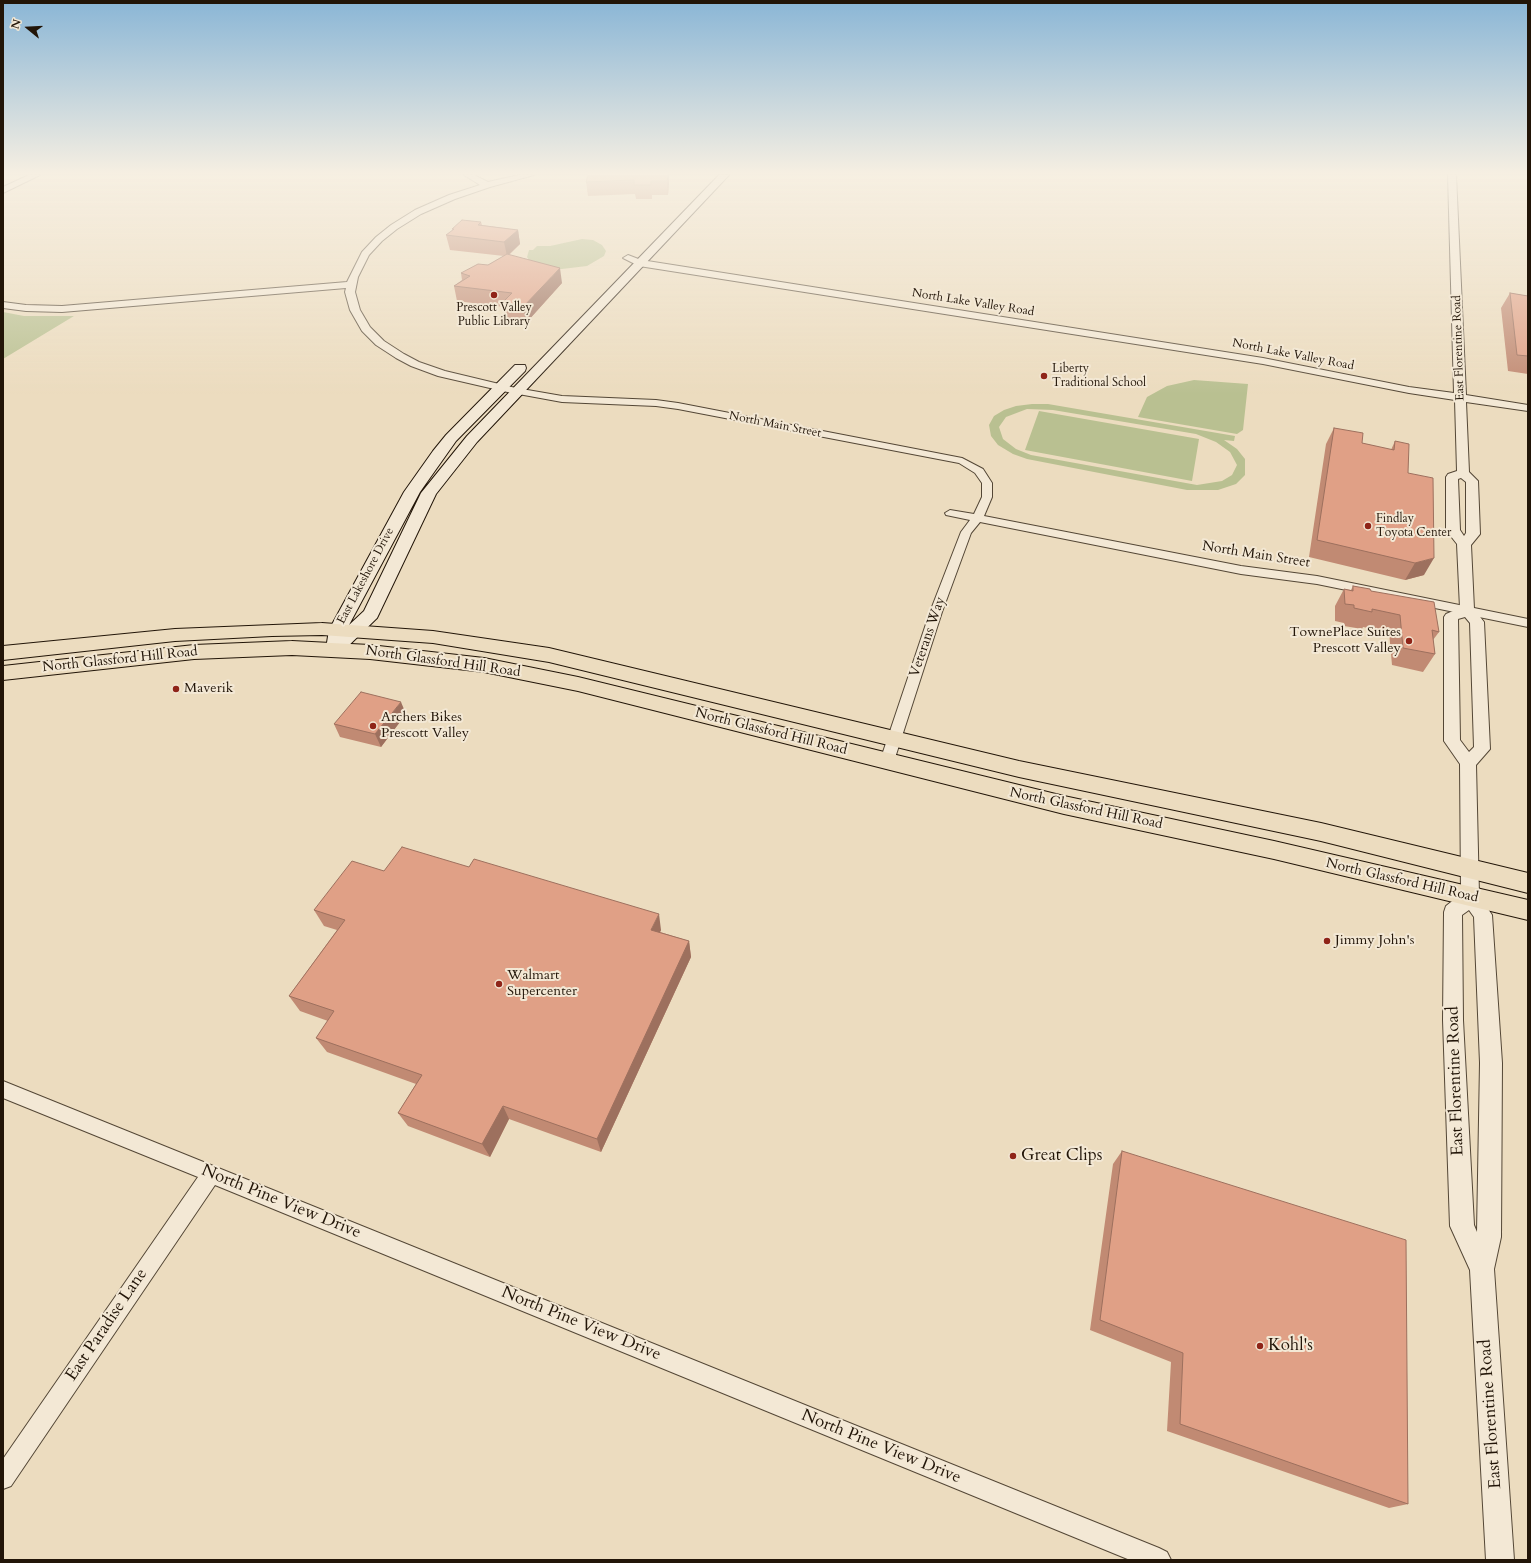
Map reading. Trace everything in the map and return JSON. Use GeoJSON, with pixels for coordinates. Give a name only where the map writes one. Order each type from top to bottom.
{"type":"FeatureCollection","features":[{"type":"Feature","properties":{"kind":"main road"},"geometry":{"type":"LineString","coordinates":[[624,261],[638,248]]}},
{"type":"Feature","properties":{"kind":"main road","name":"East Lakeshore Drive"},"geometry":{"type":"LineString","coordinates":[[342,637],[370,614],[429,493],[472,440],[516,391],[654,248]]}},
{"type":"Feature","properties":{"kind":"main road","name":"East Lakeshore Drive"},"geometry":{"type":"LineString","coordinates":[[342,637],[412,492],[451,438],[529,358]]}},
{"type":"Feature","properties":{"kind":"main road"},"geometry":{"type":"LineString","coordinates":[[412,492],[429,493]]}},
{"type":"Feature","properties":{"kind":"main road","name":"North Glassford Hill Road"},"geometry":{"type":"LineString","coordinates":[[3,653],[175,634],[272,630],[342,637],[433,637],[549,655],[1094,786],[1320,832],[1528,883]]}},
{"type":"Feature","properties":{"kind":"main road","name":"North Glassford Hill Road"},"geometry":{"type":"LineString","coordinates":[[3,673],[194,652],[292,648],[342,637],[394,654],[484,665],[578,684],[1064,805],[1274,850],[1528,910]]}},
{"type":"Feature","properties":{"kind":"street"},"geometry":{"type":"LineString","coordinates":[[371,248],[365,254],[357,268],[351,285],[352,301],[359,319],[366,329],[383,345],[405,359],[426,369],[500,389],[516,391]]}},
{"type":"Feature","properties":{"kind":"street","name":"East Florentine Road"},"geometry":{"type":"LineString","coordinates":[[1455,248],[1463,473],[1472,481],[1473,534],[1464,544]]}},
{"type":"Feature","properties":{"kind":"street","name":"North Lake Valley Road"},"geometry":{"type":"LineString","coordinates":[[624,261],[642,261],[1263,361],[1365,382],[1461,394],[1528,400]]}},
{"type":"Feature","properties":{"kind":"street"},"geometry":{"type":"LineString","coordinates":[[3,305],[26,308],[62,309],[351,285]]}},
{"type":"Feature","properties":{"kind":"street","name":"North Main Street"},"geometry":{"type":"LineString","coordinates":[[516,391],[562,399],[656,403],[678,406],[962,461],[979,471],[987,483],[987,497],[978,518]]}},
{"type":"Feature","properties":{"kind":"street","name":"North Lake Valley Road"},"geometry":{"type":"LineString","coordinates":[[1461,394],[1528,408]]}},
{"type":"Feature","properties":{"kind":"street"},"geometry":{"type":"LineString","coordinates":[[1463,473],[1452,477],[1453,530],[1464,544],[1467,610],[1477,622],[1482,749],[1468,762]]}},
{"type":"Feature","properties":{"kind":"street","name":"North Main Street"},"geometry":{"type":"LineString","coordinates":[[950,513],[1240,570],[1317,580],[1528,622]]}},
{"type":"Feature","properties":{"kind":"street","name":"Veterans Way"},"geometry":{"type":"LineString","coordinates":[[887,761],[936,612],[966,532],[978,518]]}},
{"type":"Feature","properties":{"kind":"street"},"geometry":{"type":"LineString","coordinates":[[1467,610],[1451,617],[1452,741],[1468,762],[1470,897]]}},
{"type":"Feature","properties":{"kind":"street","name":"East Florentine Road"},"geometry":{"type":"LineString","coordinates":[[1482,1268],[1462,1226],[1453,1020],[1453,912],[1470,897],[1483,916],[1491,1063],[1489,1237],[1482,1268],[1500,1560]]}},
{"type":"Feature","properties":{"kind":"street","name":"North Pine View Drive"},"geometry":{"type":"LineString","coordinates":[[3,1089],[1159,1560]]}},
{"type":"Feature","properties":{"kind":"street","name":"East Paradise Lane"},"geometry":{"type":"LineString","coordinates":[[3,1478],[212,1173]]}},
{"type":"Feature","properties":{"kind":"green space"},"geometry":{"type":"Polygon","coordinates":[[[535,248],[604,248],[606,251],[604,256],[587,266],[554,269],[529,260],[527,257],[529,250],[533,250],[535,248]]]}},
{"type":"Feature","properties":{"kind":"green space"},"geometry":{"type":"Polygon","coordinates":[[[3,312],[24,316],[74,316],[3,359],[3,312]]]}},
{"type":"Feature","properties":{"kind":"green space"},"geometry":{"type":"Polygon","coordinates":[[[1194,380],[1248,384],[1243,430],[1237,434],[1138,417],[1147,397],[1167,386],[1194,380]]]}},
{"type":"Feature","properties":{"kind":"green space"},"geometry":{"type":"Polygon","coordinates":[[[1048,404],[1235,436],[1234,441],[1224,440],[1237,449],[1245,459],[1245,475],[1236,484],[1218,490],[1187,490],[1027,459],[1013,454],[998,445],[991,436],[989,425],[994,416],[1004,410],[1016,406],[1048,404]],[[1027,409],[1006,417],[999,427],[1003,439],[1016,449],[1031,455],[1197,485],[1222,481],[1232,475],[1237,465],[1230,452],[1216,442],[1196,434],[1053,410],[1027,409]]]}},
{"type":"Feature","properties":{"kind":"green space"},"geometry":{"type":"Polygon","coordinates":[[[1039,411],[1199,439],[1192,481],[1025,450],[1039,411]]]}},
{"type":"Feature","properties":{"kind":"building"},"geometry":{"type":"Polygon","coordinates":[[[507,254],[560,268],[523,307],[503,302],[512,293],[454,286],[470,276],[461,273],[478,264],[488,265],[507,254]]]}},
{"type":"Feature","properties":{"kind":"building"},"geometry":{"type":"Polygon","coordinates":[[[1510,293],[1528,296],[1528,356],[1517,355],[1510,293]]]}},
{"type":"Feature","properties":{"kind":"building","name":"Findlay Toyota Center"},"geometry":{"type":"Polygon","coordinates":[[[1334,428],[1363,433],[1362,443],[1394,450],[1395,441],[1409,444],[1408,473],[1433,478],[1434,558],[1415,563],[1317,540],[1334,428]]]}},
{"type":"Feature","properties":{"kind":"building"},"geometry":{"type":"Polygon","coordinates":[[[1353,586],[1370,589],[1371,591],[1434,602],[1439,632],[1432,630],[1435,654],[1403,648],[1400,615],[1372,609],[1372,612],[1354,608],[1354,605],[1345,604],[1344,589],[1353,591],[1353,586]]]}},
{"type":"Feature","properties":{"kind":"building"},"geometry":{"type":"Polygon","coordinates":[[[361,692],[401,702],[375,734],[334,724],[361,692]]]}},
{"type":"Feature","properties":{"kind":"building","name":"Walmart Supercenter"},"geometry":{"type":"Polygon","coordinates":[[[402,847],[469,867],[474,859],[659,914],[651,930],[689,941],[597,1139],[503,1106],[482,1144],[398,1113],[422,1075],[316,1038],[334,1011],[289,996],[345,920],[314,910],[352,861],[384,871],[402,847]]]}},
{"type":"Feature","properties":{"kind":"building","name":"Kohl's"},"geometry":{"type":"Polygon","coordinates":[[[1122,1151],[1406,1240],[1408,1504],[1180,1424],[1183,1353],[1100,1320],[1122,1151]]]}},
{"type":"Feature","properties":{"kind":"place","name":"Prescott Valley Public Library"},"geometry":{"type":"Point","coordinates":[494,295]}},
{"type":"Feature","properties":{"kind":"place","name":"Liberty Traditional School"},"geometry":{"type":"Point","coordinates":[1044,376]}},
{"type":"Feature","properties":{"kind":"place","name":"Findlay Toyota Center"},"geometry":{"type":"Point","coordinates":[1368,526]}},
{"type":"Feature","properties":{"kind":"place","name":"TownePlace Suites Prescott Valley"},"geometry":{"type":"Point","coordinates":[1409,641]}},
{"type":"Feature","properties":{"kind":"place","name":"Maverik"},"geometry":{"type":"Point","coordinates":[176,689]}},
{"type":"Feature","properties":{"kind":"place","name":"Archers Bikes Prescott Valley"},"geometry":{"type":"Point","coordinates":[373,726]}},
{"type":"Feature","properties":{"kind":"place","name":"Jimmy John's"},"geometry":{"type":"Point","coordinates":[1327,941]}},
{"type":"Feature","properties":{"kind":"place","name":"Walmart Supercenter"},"geometry":{"type":"Point","coordinates":[499,984]}},
{"type":"Feature","properties":{"kind":"place","name":"Great Clips"},"geometry":{"type":"Point","coordinates":[1013,1156]}},
{"type":"Feature","properties":{"kind":"place","name":"Kohl's"},"geometry":{"type":"Point","coordinates":[1260,1346]}}]}
